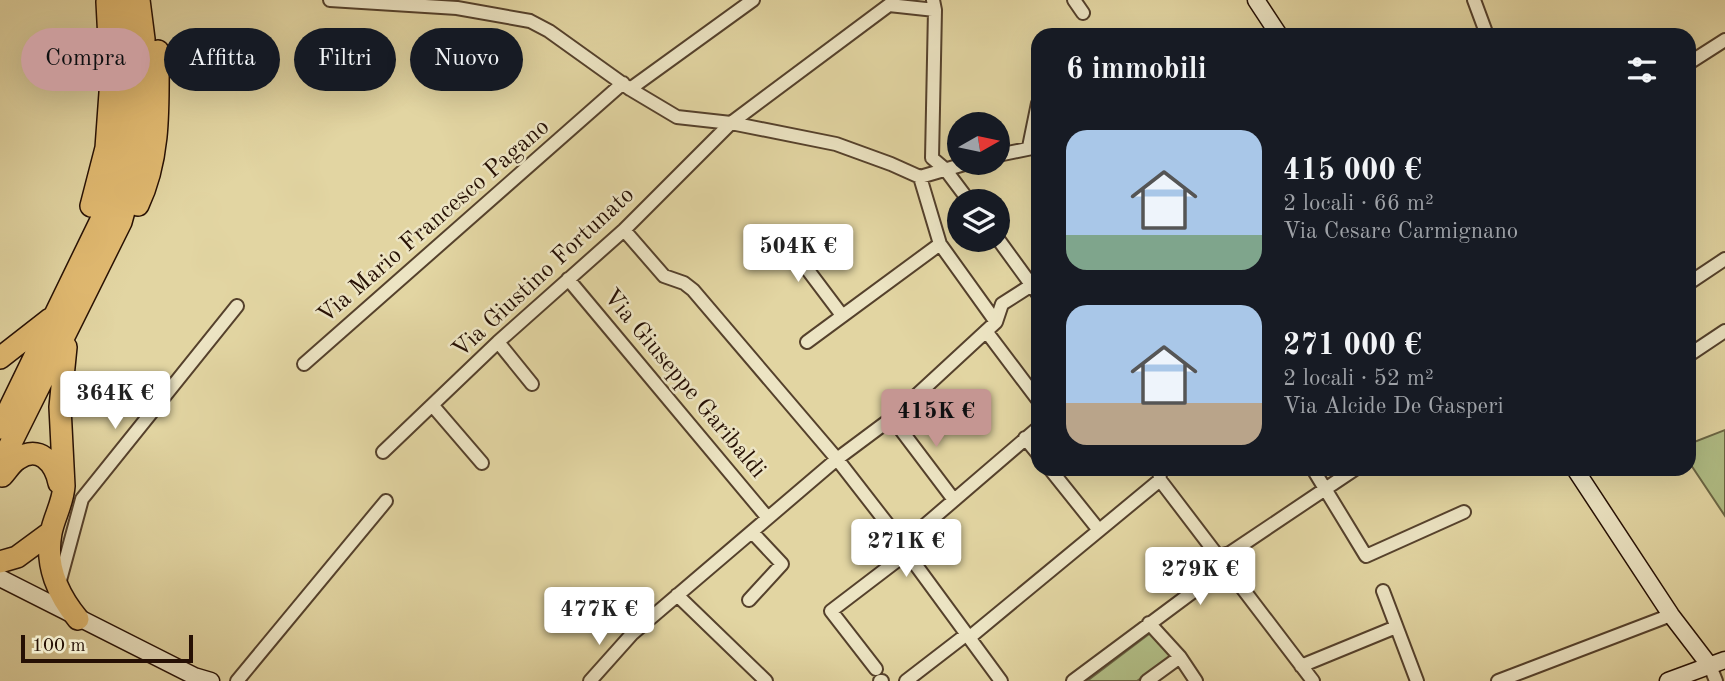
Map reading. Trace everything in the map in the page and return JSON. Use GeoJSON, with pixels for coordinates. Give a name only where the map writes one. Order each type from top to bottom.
{"type":"FeatureCollection","features":[{"type":"Feature","properties":{"kind":"highway"},"geometry":{"type":"LineString","coordinates":[[75,275],[106,148],[111,79],[106,0]]}},
{"type":"Feature","properties":{"kind":"highway"},"geometry":{"type":"LineString","coordinates":[[120,0],[130,28]]}},
{"type":"Feature","properties":{"kind":"highway"},"geometry":{"type":"LineString","coordinates":[[135,28],[139,0]]}},
{"type":"Feature","properties":{"kind":"highway"},"geometry":{"type":"LineString","coordinates":[[97,272],[120,242],[140,202],[149,178],[156,144],[158,47],[152,0]]}},
{"type":"Feature","properties":{"kind":"highway"},"geometry":{"type":"LineString","coordinates":[[0,428],[102,218],[116,168],[127,91]]}},
{"type":"Feature","properties":{"kind":"highway"},"geometry":{"type":"LineString","coordinates":[[0,465],[121,222],[135,171],[142,128],[139,91]]}},
{"type":"Feature","properties":{"kind":"highway"},"geometry":{"type":"LineString","coordinates":[[0,358],[57,313]]}},
{"type":"Feature","properties":{"kind":"highway"},"geometry":{"type":"LineString","coordinates":[[68,333],[60,407],[64,486],[51,532],[51,567],[58,589],[78,619]]}},
{"type":"Feature","properties":{"kind":"highway"},"geometry":{"type":"LineString","coordinates":[[0,478],[19,458],[35,454],[44,456],[52,463],[57,473],[60,506]]}},
{"type":"Feature","properties":{"kind":"highway"},"geometry":{"type":"LineString","coordinates":[[0,562],[17,557],[51,532]]}},
{"type":"Feature","properties":{"kind":"main road"},"geometry":{"type":"LineString","coordinates":[[1256,0],[1274,28]]}},
{"type":"Feature","properties":{"kind":"main road"},"geometry":{"type":"LineString","coordinates":[[1580,476],[1671,615],[1717,669],[1668,681]]}},
{"type":"Feature","properties":{"kind":"main road"},"geometry":{"type":"LineString","coordinates":[[0,579],[194,676],[211,681]]}},
{"type":"Feature","properties":{"kind":"street"},"geometry":{"type":"LineString","coordinates":[[330,0],[461,4],[530,21],[677,117],[732,123],[836,144],[920,177],[946,169]]}},
{"type":"Feature","properties":{"kind":"street","name":"Via Mario Francesco Pagano"},"geometry":{"type":"LineString","coordinates":[[304,364],[627,86],[753,0]]}},
{"type":"Feature","properties":{"kind":"street"},"geometry":{"type":"LineString","coordinates":[[1073,0],[1083,13]]}},
{"type":"Feature","properties":{"kind":"street"},"geometry":{"type":"LineString","coordinates":[[1474,0],[1484,28]]}},
{"type":"Feature","properties":{"kind":"street","name":"Via Giustino Fortunato"},"geometry":{"type":"LineString","coordinates":[[383,452],[498,342],[624,230],[732,123],[889,5],[934,5]]}},
{"type":"Feature","properties":{"kind":"street"},"geometry":{"type":"LineString","coordinates":[[934,5],[932,158],[946,169],[960,189]]}},
{"type":"Feature","properties":{"kind":"street"},"geometry":{"type":"LineString","coordinates":[[1696,59],[1725,40]]}},
{"type":"Feature","properties":{"kind":"street"},"geometry":{"type":"LineString","coordinates":[[1010,152],[1031,147]]}},
{"type":"Feature","properties":{"kind":"street"},"geometry":{"type":"LineString","coordinates":[[920,177],[940,244],[1031,389]]}},
{"type":"Feature","properties":{"kind":"street"},"geometry":{"type":"LineString","coordinates":[[624,230],[664,276],[684,283],[693,290],[837,459],[1001,681]]}},
{"type":"Feature","properties":{"kind":"street"},"geometry":{"type":"LineString","coordinates":[[780,233],[841,314]]}},
{"type":"Feature","properties":{"kind":"street"},"geometry":{"type":"LineString","coordinates":[[807,342],[841,314],[940,244]]}},
{"type":"Feature","properties":{"kind":"street"},"geometry":{"type":"LineString","coordinates":[[1008,252],[1031,281]]}},
{"type":"Feature","properties":{"kind":"street"},"geometry":{"type":"LineString","coordinates":[[1696,278],[1725,259]]}},
{"type":"Feature","properties":{"kind":"street","name":"Via Giuseppe Garibaldi"},"geometry":{"type":"LineString","coordinates":[[568,279],[767,517]]}},
{"type":"Feature","properties":{"kind":"street"},"geometry":{"type":"LineString","coordinates":[[590,681],[632,634],[752,533],[767,517],[892,418],[991,326],[1002,304],[1031,290]]}},
{"type":"Feature","properties":{"kind":"street"},"geometry":{"type":"LineString","coordinates":[[58,589],[82,499],[237,306]]}},
{"type":"Feature","properties":{"kind":"street"},"geometry":{"type":"LineString","coordinates":[[1696,350],[1725,331]]}},
{"type":"Feature","properties":{"kind":"street"},"geometry":{"type":"LineString","coordinates":[[498,342],[532,384]]}},
{"type":"Feature","properties":{"kind":"street"},"geometry":{"type":"LineString","coordinates":[[433,406],[482,463]]}},
{"type":"Feature","properties":{"kind":"street"},"geometry":{"type":"LineString","coordinates":[[892,418],[954,500]]}},
{"type":"Feature","properties":{"kind":"street"},"geometry":{"type":"LineString","coordinates":[[879,677],[831,611],[1031,433]]}},
{"type":"Feature","properties":{"kind":"street"},"geometry":{"type":"LineString","coordinates":[[1025,438],[1031,445]]}},
{"type":"Feature","properties":{"kind":"street"},"geometry":{"type":"LineString","coordinates":[[1056,476],[1098,528]]}},
{"type":"Feature","properties":{"kind":"street"},"geometry":{"type":"LineString","coordinates":[[906,681],[969,635],[1158,476]]}},
{"type":"Feature","properties":{"kind":"street"},"geometry":{"type":"LineString","coordinates":[[1160,476],[1313,681]]}},
{"type":"Feature","properties":{"kind":"street"},"geometry":{"type":"LineString","coordinates":[[1318,476],[1366,556],[1464,512]]}},
{"type":"Feature","properties":{"kind":"street"},"geometry":{"type":"LineString","coordinates":[[1073,681],[1214,576],[1222,560],[1230,553],[1345,476]]}},
{"type":"Feature","properties":{"kind":"street"},"geometry":{"type":"LineString","coordinates":[[237,681],[386,501]]}},
{"type":"Feature","properties":{"kind":"street"},"geometry":{"type":"LineString","coordinates":[[749,600],[782,564],[752,533]]}},
{"type":"Feature","properties":{"kind":"street"},"geometry":{"type":"LineString","coordinates":[[1383,591],[1417,681]]}},
{"type":"Feature","properties":{"kind":"street"},"geometry":{"type":"LineString","coordinates":[[677,595],[766,681]]}},
{"type":"Feature","properties":{"kind":"street"},"geometry":{"type":"LineString","coordinates":[[1498,681],[1671,615]]}},
{"type":"Feature","properties":{"kind":"street"},"geometry":{"type":"LineString","coordinates":[[1149,623],[1180,657],[1196,681]]}},
{"type":"Feature","properties":{"kind":"street"},"geometry":{"type":"LineString","coordinates":[[1301,666],[1396,627]]}},
{"type":"Feature","properties":{"kind":"street"},"geometry":{"type":"LineString","coordinates":[[1147,681],[1180,657]]}},
{"type":"Feature","properties":{"kind":"green space"},"geometry":{"type":"Polygon","coordinates":[[[1725,430],[1725,516],[1696,472],[1696,441],[1725,430]]]}},
{"type":"Feature","properties":{"kind":"green space"},"geometry":{"type":"Polygon","coordinates":[[[1153,631],[1172,656],[1137,681],[1087,681],[1153,631]]]}}]}
